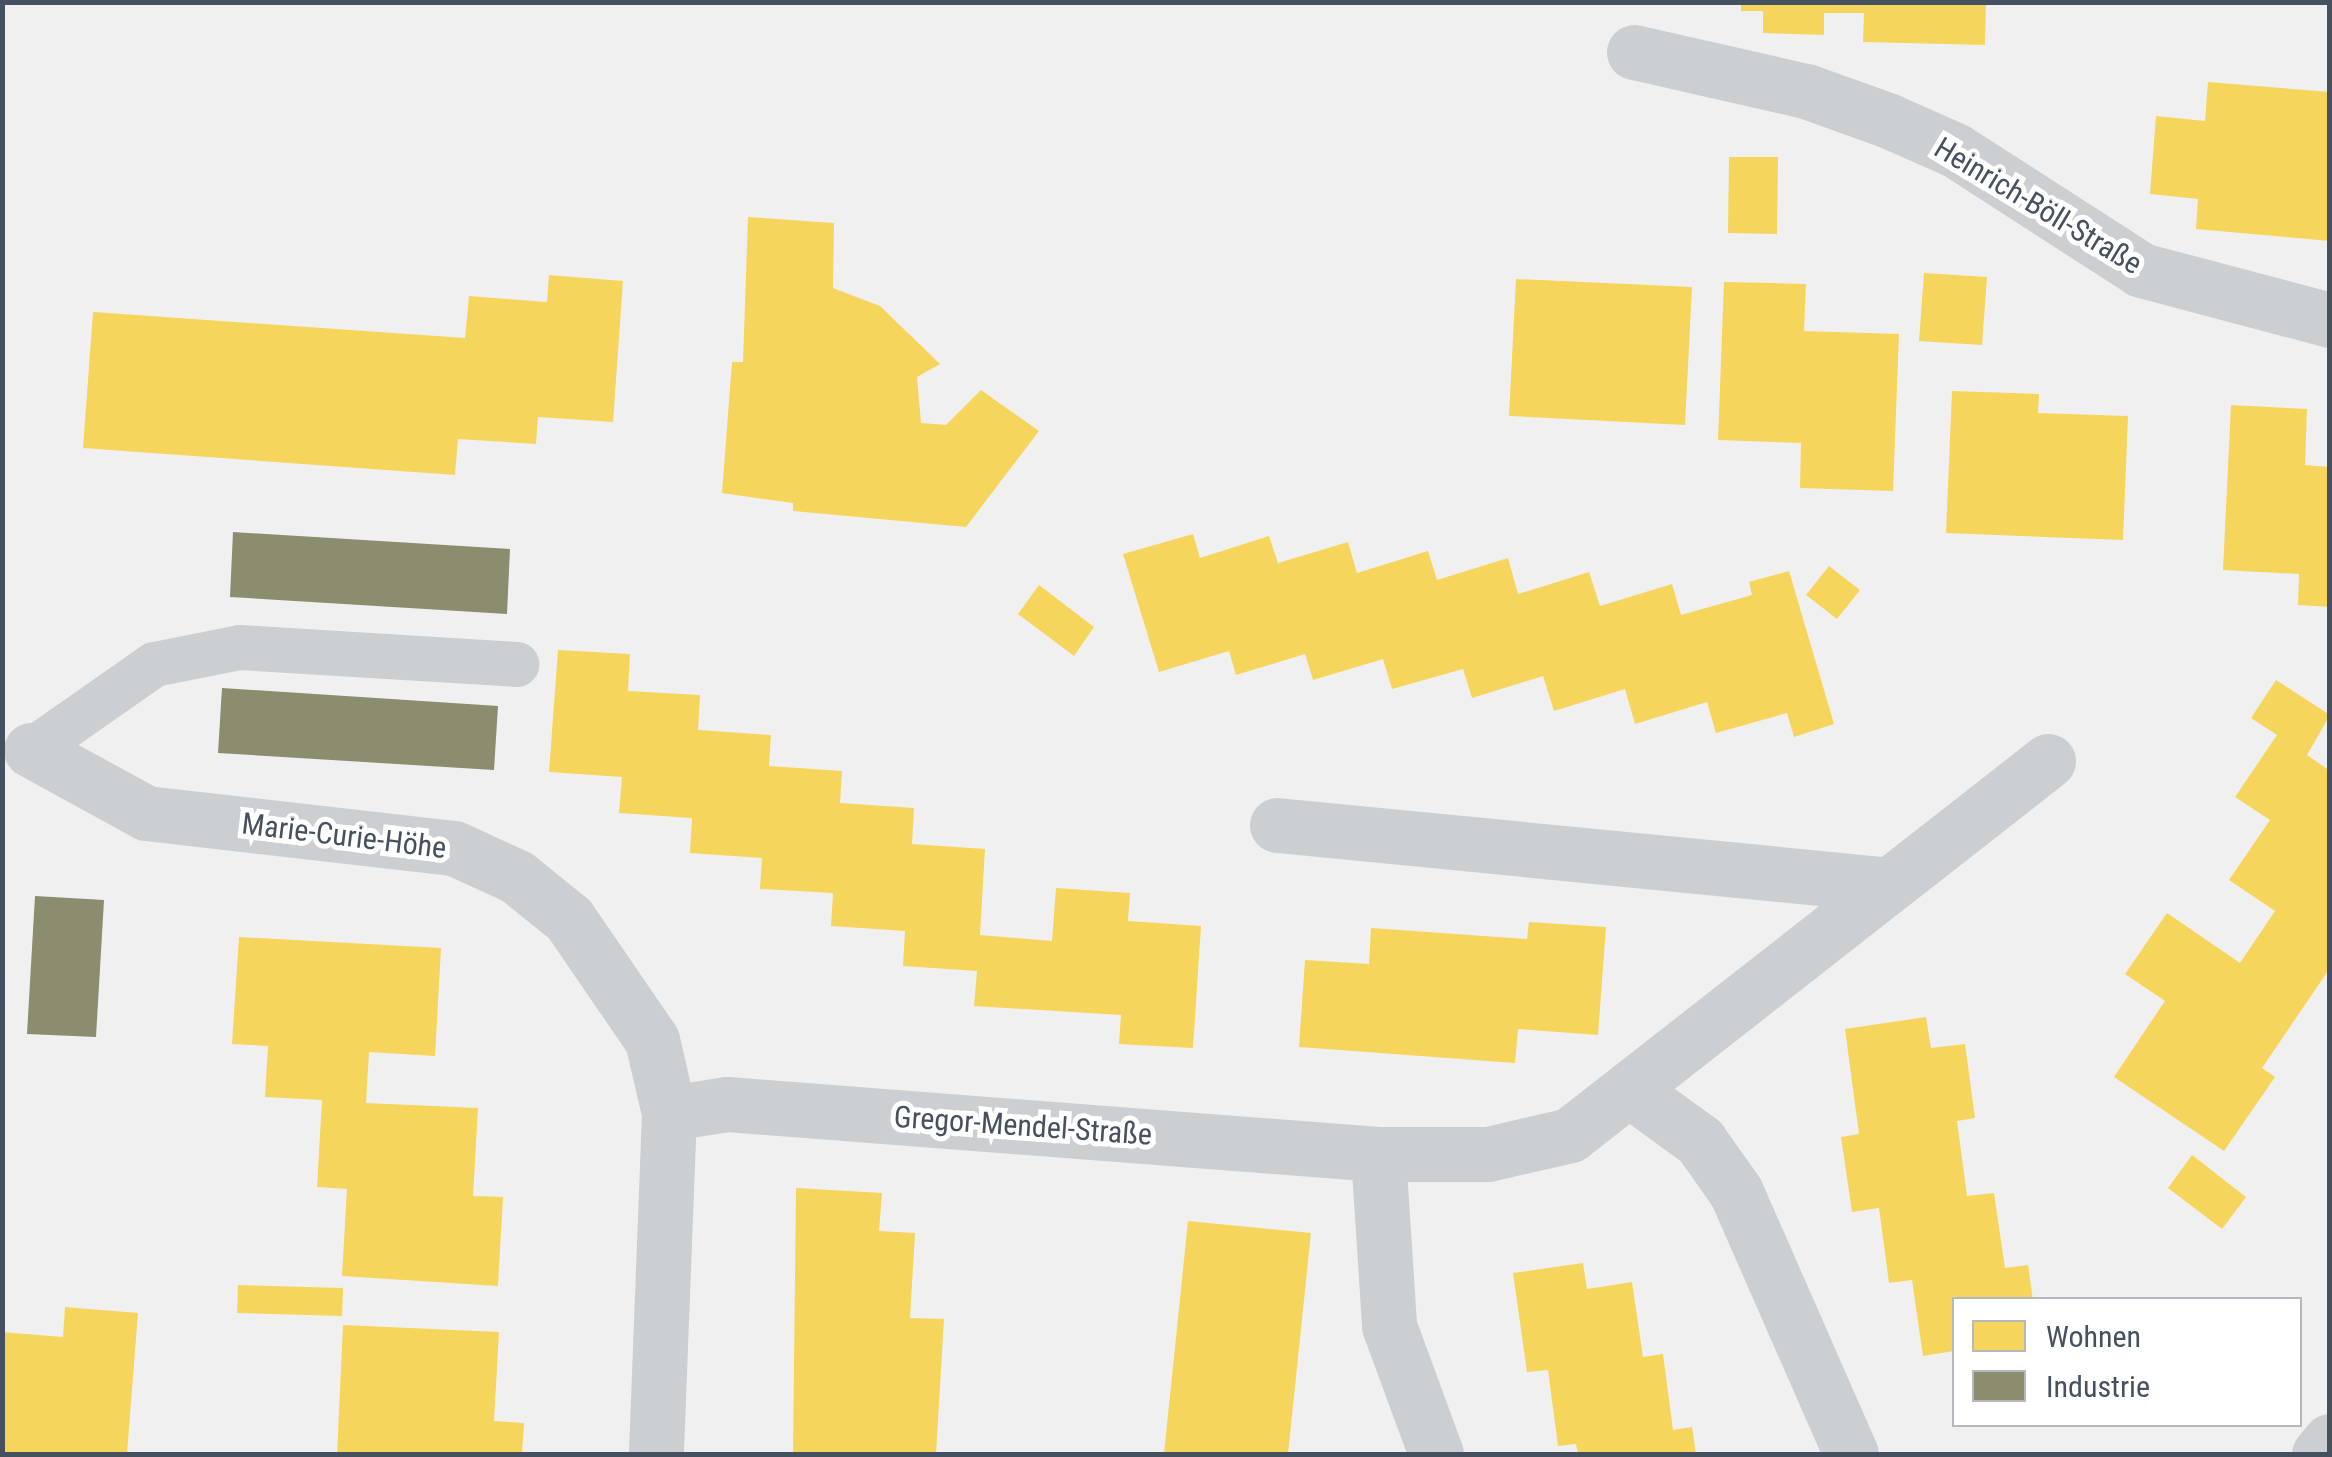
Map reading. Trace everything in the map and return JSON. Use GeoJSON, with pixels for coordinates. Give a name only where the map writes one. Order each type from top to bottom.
{"type":"FeatureCollection","features":[{"type":"Feature","properties":{"kind":"street","name":"Heinrich-Böll-Straße"},"geometry":{"type":"LineString","coordinates":[[1634,52],[1888,120],[1954,150],[2141,270],[2330,320]]}},
{"type":"Feature","properties":{"kind":"street","name":"Marie-Curie-Höhe"},"geometry":{"type":"LineString","coordinates":[[31,750],[146,813],[454,848],[517,877],[569,919],[621,983],[652,1040],[669,1112],[656,1454]]}},
{"type":"Feature","properties":{"kind":"street","name":"Gregor-Mendel-Straße"},"geometry":{"type":"LineString","coordinates":[[669,1112],[726,1104],[1378,1154],[1488,1154],[1570,1134],[1634,1092],[1882,884],[2048,761]]}},
{"type":"Feature","properties":{"kind":"street"},"geometry":{"type":"LineString","coordinates":[[1278,825],[1882,884]]}},
{"type":"Feature","properties":{"kind":"street"},"geometry":{"type":"LineString","coordinates":[[1634,1092],[1700,1141],[1736,1192],[1850,1454]]}},
{"type":"Feature","properties":{"kind":"street"},"geometry":{"type":"LineString","coordinates":[[1378,1154],[1390,1326],[1436,1454]]}},
{"type":"Feature","properties":{"kind":"street"},"geometry":{"type":"LineString","coordinates":[[2320,1454],[2330,1441]]}},
{"type":"Feature","properties":{"kind":"lane"},"geometry":{"type":"LineString","coordinates":[[31,750],[154,664],[239,647],[516,664]]}},
{"type":"Feature","properties":{"kind":"building: Wohnen"},"geometry":{"type":"Polygon","coordinates":[[[1741,2],[1986,2],[1985,45],[1863,42],[1864,13],[1824,13],[1824,35],[1763,33],[1763,11],[1741,11],[1741,2]]]}},
{"type":"Feature","properties":{"kind":"building: Wohnen"},"geometry":{"type":"Polygon","coordinates":[[[2208,82],[2330,92],[2330,241],[2196,229],[2198,199],[2150,194],[2156,116],[2205,121],[2208,82]]]}},
{"type":"Feature","properties":{"kind":"building: Wohnen"},"geometry":{"type":"Polygon","coordinates":[[[1729,157],[1778,157],[1777,234],[1728,233],[1729,157]]]}},
{"type":"Feature","properties":{"kind":"building: Wohnen"},"geometry":{"type":"Polygon","coordinates":[[[748,217],[834,223],[833,288],[880,306],[940,364],[917,377],[921,423],[946,425],[981,390],[1039,431],[966,527],[793,511],[793,503],[722,493],[732,362],[743,362],[748,217]]]}},
{"type":"Feature","properties":{"kind":"building: Wohnen"},"geometry":{"type":"Polygon","coordinates":[[[1924,273],[1987,277],[1982,345],[1919,341],[1924,273]]]}},
{"type":"Feature","properties":{"kind":"building: Wohnen"},"geometry":{"type":"Polygon","coordinates":[[[549,275],[623,281],[613,422],[538,417],[536,444],[458,439],[455,475],[83,448],[93,312],[465,338],[469,296],[547,302],[549,275]]]}},
{"type":"Feature","properties":{"kind":"building: Wohnen"},"geometry":{"type":"Polygon","coordinates":[[[1516,279],[1692,287],[1685,425],[1509,416],[1516,279]]]}},
{"type":"Feature","properties":{"kind":"building: Wohnen"},"geometry":{"type":"Polygon","coordinates":[[[1724,282],[1806,284],[1804,331],[1899,334],[1893,491],[1800,488],[1801,443],[1718,440],[1724,282]]]}},
{"type":"Feature","properties":{"kind":"building: Wohnen"},"geometry":{"type":"Polygon","coordinates":[[[1952,391],[2039,394],[2038,413],[2128,416],[2123,540],[1946,533],[1952,391]]]}},
{"type":"Feature","properties":{"kind":"building: Wohnen"},"geometry":{"type":"Polygon","coordinates":[[[2231,405],[2307,409],[2305,465],[2330,467],[2330,607],[2298,605],[2299,574],[2223,570],[2231,405]]]}},
{"type":"Feature","properties":{"kind":"building: Wohnen"},"geometry":{"type":"Polygon","coordinates":[[[1193,534],[1200,558],[1269,536],[1278,563],[1348,542],[1357,573],[1428,551],[1437,580],[1508,558],[1518,594],[1589,572],[1600,606],[1672,584],[1681,615],[1752,595],[1749,582],[1789,571],[1834,724],[1794,737],[1787,713],[1716,733],[1707,702],[1635,724],[1625,689],[1554,711],[1543,676],[1472,698],[1463,669],[1392,689],[1383,659],[1313,680],[1305,654],[1236,675],[1229,651],[1159,672],[1123,554],[1193,534]]]}},
{"type":"Feature","properties":{"kind":"building: Wohnen"},"geometry":{"type":"Polygon","coordinates":[[[1829,566],[1860,590],[1837,619],[1806,595],[1829,566]]]}},
{"type":"Feature","properties":{"kind":"building: Wohnen"},"geometry":{"type":"Polygon","coordinates":[[[1039,585],[1094,627],[1074,656],[1018,614],[1039,585]]]}},
{"type":"Feature","properties":{"kind":"building: Wohnen"},"geometry":{"type":"Polygon","coordinates":[[[558,650],[630,654],[628,691],[700,695],[698,730],[771,735],[769,766],[842,771],[840,803],[914,808],[912,844],[985,849],[980,935],[1052,941],[1056,888],[1130,893],[1128,921],[1201,926],[1193,1048],[1119,1044],[1121,1015],[974,1006],[977,971],[903,966],[905,931],[831,926],[833,893],[760,889],[762,858],[690,853],[692,818],[619,813],[622,777],[549,772],[558,650]]]}},
{"type":"Feature","properties":{"kind":"building: Wohnen"},"geometry":{"type":"Polygon","coordinates":[[[2276,680],[2330,715],[2307,755],[2330,771],[2330,968],[2262,1068],[2275,1077],[2224,1151],[2114,1077],[2165,1001],[2125,974],[2167,913],[2240,963],[2275,911],[2229,880],[2270,820],[2235,797],[2277,735],[2251,718],[2276,680]]]}},
{"type":"Feature","properties":{"kind":"building: Wohnen"},"geometry":{"type":"Polygon","coordinates":[[[1529,922],[1606,927],[1598,1035],[1518,1029],[1515,1063],[1299,1047],[1305,960],[1369,964],[1371,928],[1527,939],[1529,922]]]}},
{"type":"Feature","properties":{"kind":"building: Wohnen"},"geometry":{"type":"Polygon","coordinates":[[[239,937],[441,948],[435,1056],[369,1052],[366,1103],[478,1108],[473,1196],[503,1197],[498,1286],[342,1276],[347,1189],[317,1187],[322,1100],[265,1097],[268,1046],[232,1044],[239,937]]]}},
{"type":"Feature","properties":{"kind":"building: Wohnen"},"geometry":{"type":"Polygon","coordinates":[[[1926,1017],[1931,1048],[1965,1044],[1975,1118],[1957,1121],[1967,1196],[1994,1193],[2005,1268],[2028,1265],[2033,1297],[1952,1297],[1952,1351],[1923,1356],[1912,1280],[1889,1283],[1879,1208],[1852,1212],[1841,1137],[1859,1134],[1845,1029],[1926,1017]]]}},
{"type":"Feature","properties":{"kind":"building: Wohnen"},"geometry":{"type":"Polygon","coordinates":[[[2192,1155],[2246,1197],[2222,1229],[2168,1188],[2192,1155]]]}},
{"type":"Feature","properties":{"kind":"building: Wohnen"},"geometry":{"type":"Polygon","coordinates":[[[796,1188],[882,1193],[879,1231],[915,1233],[910,1318],[944,1319],[936,1454],[793,1454],[796,1188]]]}},
{"type":"Feature","properties":{"kind":"building: Wohnen"},"geometry":{"type":"Polygon","coordinates":[[[1188,1221],[1311,1233],[1288,1454],[1164,1454],[1188,1221]]]}},
{"type":"Feature","properties":{"kind":"building: Wohnen"},"geometry":{"type":"Polygon","coordinates":[[[1583,1263],[1587,1289],[1632,1282],[1643,1357],[1663,1354],[1673,1430],[1692,1427],[1696,1454],[1578,1454],[1576,1444],[1558,1446],[1548,1370],[1527,1372],[1513,1273],[1583,1263]]]}},
{"type":"Feature","properties":{"kind":"building: Wohnen"},"geometry":{"type":"Polygon","coordinates":[[[238,1285],[343,1288],[342,1316],[237,1313],[238,1285]]]}},
{"type":"Feature","properties":{"kind":"building: Wohnen"},"geometry":{"type":"Polygon","coordinates":[[[65,1307],[138,1313],[127,1454],[2,1454],[2,1332],[63,1337],[65,1307]]]}},
{"type":"Feature","properties":{"kind":"building: Wohnen"},"geometry":{"type":"Polygon","coordinates":[[[343,1325],[499,1332],[494,1421],[524,1423],[522,1454],[337,1454],[343,1325]]]}},
{"type":"Feature","properties":{"kind":"building: Industrie"},"geometry":{"type":"Polygon","coordinates":[[[233,532],[510,549],[507,614],[230,597],[233,532]]]}},
{"type":"Feature","properties":{"kind":"building: Industrie"},"geometry":{"type":"Polygon","coordinates":[[[222,688],[498,706],[494,770],[218,753],[222,688]]]}},
{"type":"Feature","properties":{"kind":"building: Industrie"},"geometry":{"type":"Polygon","coordinates":[[[35,896],[104,900],[96,1037],[27,1034],[35,896]]]}}]}
